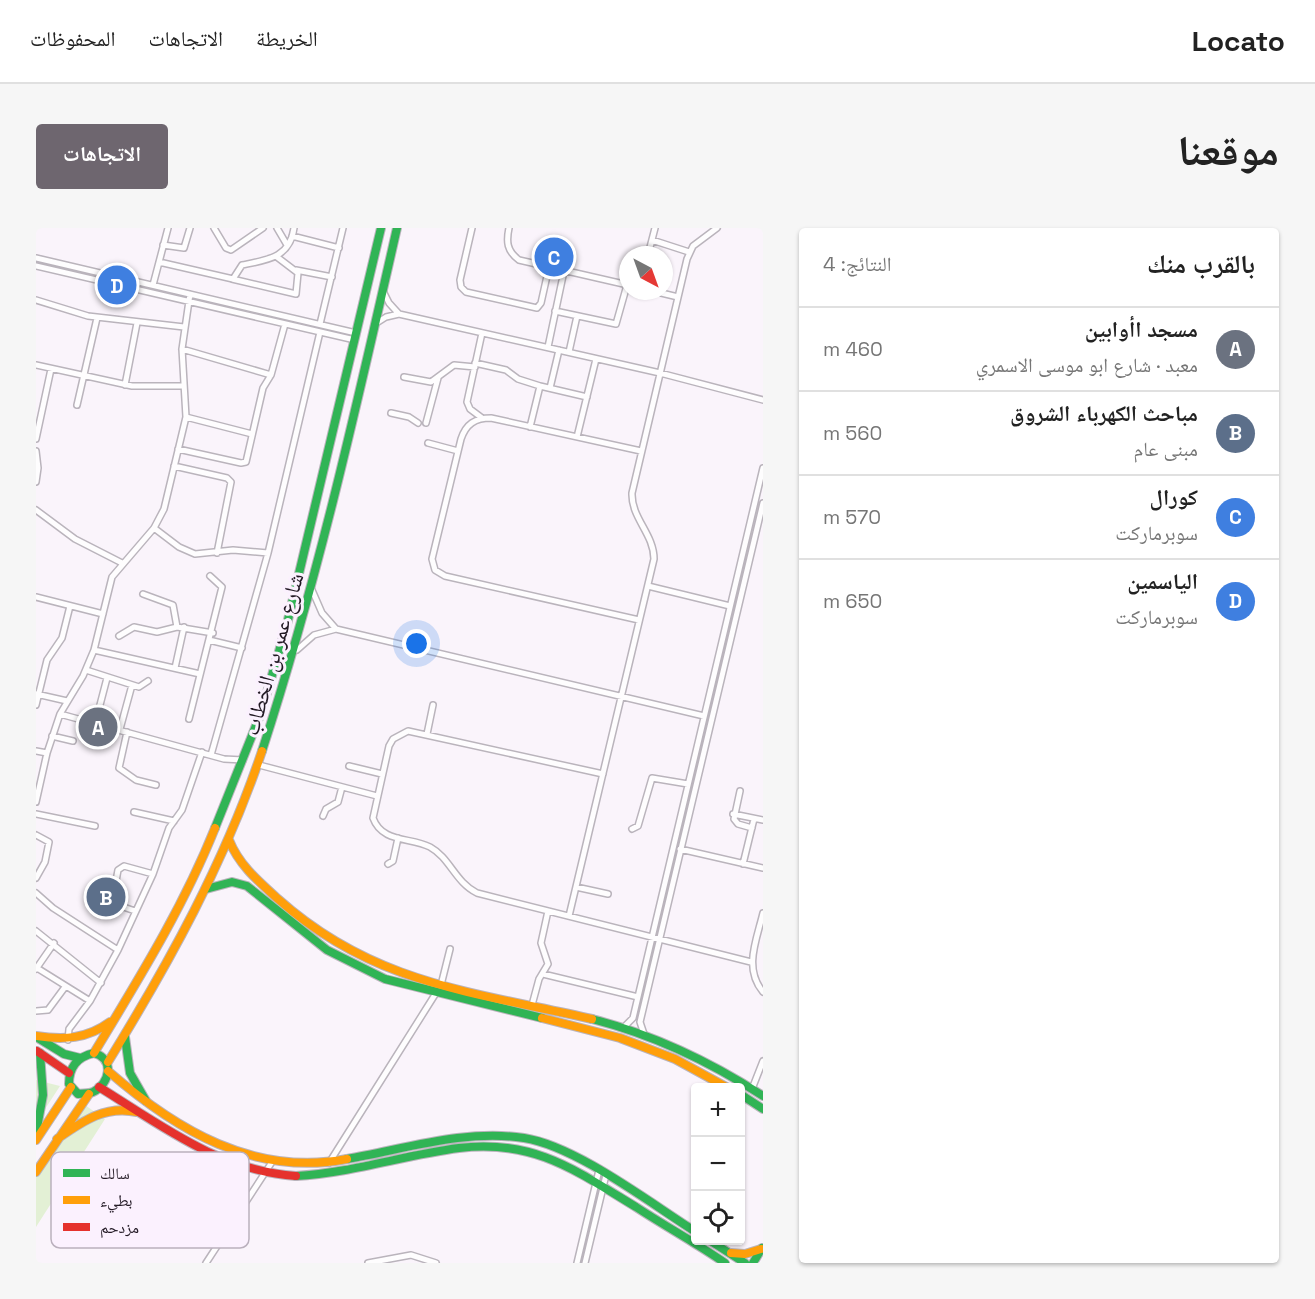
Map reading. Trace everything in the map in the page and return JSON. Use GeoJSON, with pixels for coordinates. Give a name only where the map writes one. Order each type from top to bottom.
{"type":"FeatureCollection","features":[{"type":"Feature","properties":{"kind":"street"},"geometry":{"type":"LineString","coordinates":[[153,285],[168,228]]}},
{"type":"Feature","properties":{"kind":"street"},"geometry":{"type":"LineString","coordinates":[[163,245],[184,248],[190,228]]}},
{"type":"Feature","properties":{"kind":"street"},"geometry":{"type":"LineString","coordinates":[[214,228],[226,248],[231,250],[263,228]]}},
{"type":"Feature","properties":{"kind":"street"},"geometry":{"type":"LineString","coordinates":[[277,228],[287,244]]}},
{"type":"Feature","properties":{"kind":"street"},"geometry":{"type":"LineString","coordinates":[[232,279],[242,265],[278,257],[294,228]]}},
{"type":"Feature","properties":{"kind":"street"},"geometry":{"type":"LineString","coordinates":[[320,324],[343,228]]}},
{"type":"Feature","properties":{"kind":"street","name":"شارع عمر بن الخطاب"},"geometry":{"type":"LineString","coordinates":[[94,1053],[150,961],[190,885],[252,738],[287,624],[381,228]]}},
{"type":"Feature","properties":{"kind":"street","name":"شارع عمر بن الخطاب"},"geometry":{"type":"LineString","coordinates":[[108,1062],[165,969],[206,889],[229,840],[267,742],[297,650],[397,228]]}},
{"type":"Feature","properties":{"kind":"street"},"geometry":{"type":"LineString","coordinates":[[472,228],[460,280],[461,288],[466,292],[537,308],[541,303],[549,267]]}},
{"type":"Feature","properties":{"kind":"street"},"geometry":{"type":"LineString","coordinates":[[509,228],[507,244],[513,256],[564,271],[619,283]]}},
{"type":"Feature","properties":{"kind":"street"},"geometry":{"type":"LineString","coordinates":[[650,246],[655,228]]}},
{"type":"Feature","properties":{"kind":"street"},"geometry":{"type":"LineString","coordinates":[[707,235],[708,228]]}},
{"type":"Feature","properties":{"kind":"street"},"geometry":{"type":"LineString","coordinates":[[569,916],[648,586],[654,552],[636,515],[632,500],[642,451],[689,252],[717,228]]}},
{"type":"Feature","properties":{"kind":"street"},"geometry":{"type":"LineString","coordinates":[[291,236],[339,248]]}},
{"type":"Feature","properties":{"kind":"street"},"geometry":{"type":"LineString","coordinates":[[652,240],[689,252]]}},
{"type":"Feature","properties":{"kind":"street"},"geometry":{"type":"LineString","coordinates":[[278,257],[296,270],[332,277]]}},
{"type":"Feature","properties":{"kind":"street"},"geometry":{"type":"LineString","coordinates":[[36,258],[320,324],[356,336]]}},
{"type":"Feature","properties":{"kind":"street"},"geometry":{"type":"LineString","coordinates":[[159,261],[296,294],[298,276],[296,270]]}},
{"type":"Feature","properties":{"kind":"street"},"geometry":{"type":"LineString","coordinates":[[36,266],[320,332],[356,336]]}},
{"type":"Feature","properties":{"kind":"street"},"geometry":{"type":"LineString","coordinates":[[548,347],[564,271]]}},
{"type":"Feature","properties":{"kind":"street"},"geometry":{"type":"LineString","coordinates":[[383,290],[389,303],[399,314]]}},
{"type":"Feature","properties":{"kind":"street"},"geometry":{"type":"LineString","coordinates":[[36,802],[47,753],[60,714],[86,670],[94,650],[112,577],[154,528],[164,509],[186,417],[182,386],[182,349],[190,294]]}},
{"type":"Feature","properties":{"kind":"street"},"geometry":{"type":"LineString","coordinates":[[673,296],[678,297]]}},
{"type":"Feature","properties":{"kind":"street"},"geometry":{"type":"LineString","coordinates":[[36,300],[97,318],[184,327]]}},
{"type":"Feature","properties":{"kind":"street"},"geometry":{"type":"LineString","coordinates":[[555,311],[618,323],[623,300]]}},
{"type":"Feature","properties":{"kind":"street"},"geometry":{"type":"LineString","coordinates":[[375,325],[386,317],[399,314],[660,373],[763,400]]}},
{"type":"Feature","properties":{"kind":"street"},"geometry":{"type":"LineString","coordinates":[[569,352],[577,316]]}},
{"type":"Feature","properties":{"kind":"street"},"geometry":{"type":"LineString","coordinates":[[77,405],[97,318]]}},
{"type":"Feature","properties":{"kind":"street"},"geometry":{"type":"LineString","coordinates":[[125,385],[136,323]]}},
{"type":"Feature","properties":{"kind":"street"},"geometry":{"type":"LineString","coordinates":[[178,449],[242,464],[246,460],[263,388],[271,375],[285,324]]}},
{"type":"Feature","properties":{"kind":"street"},"geometry":{"type":"LineString","coordinates":[[211,755],[268,553],[320,332]]}},
{"type":"Feature","properties":{"kind":"street"},"geometry":{"type":"LineString","coordinates":[[482,333],[467,402],[470,409],[482,418]]}},
{"type":"Feature","properties":{"kind":"street"},"geometry":{"type":"LineString","coordinates":[[182,349],[271,375]]}},
{"type":"Feature","properties":{"kind":"street"},"geometry":{"type":"LineString","coordinates":[[550,388],[560,350]]}},
{"type":"Feature","properties":{"kind":"street"},"geometry":{"type":"LineString","coordinates":[[577,437],[596,359]]}},
{"type":"Feature","properties":{"kind":"street"},"geometry":{"type":"LineString","coordinates":[[36,365],[125,385],[182,386]]}},
{"type":"Feature","properties":{"kind":"street"},"geometry":{"type":"LineString","coordinates":[[404,377],[426,382],[438,378],[454,365],[475,365],[506,370],[518,379],[587,397]]}},
{"type":"Feature","properties":{"kind":"street"},"geometry":{"type":"LineString","coordinates":[[36,440],[51,369]]}},
{"type":"Feature","properties":{"kind":"street"},"geometry":{"type":"LineString","coordinates":[[426,423],[438,378]]}},
{"type":"Feature","properties":{"kind":"street"},"geometry":{"type":"LineString","coordinates":[[530,427],[540,386]]}},
{"type":"Feature","properties":{"kind":"street"},"geometry":{"type":"LineString","coordinates":[[390,413],[410,417],[418,423]]}},
{"type":"Feature","properties":{"kind":"street"},"geometry":{"type":"LineString","coordinates":[[186,417],[252,434]]}},
{"type":"Feature","properties":{"kind":"street"},"geometry":{"type":"LineString","coordinates":[[639,620],[445,576],[435,570],[432,559],[463,431],[474,420],[482,418],[642,451]]}},
{"type":"Feature","properties":{"kind":"street"},"geometry":{"type":"LineString","coordinates":[[330,441],[331,445],[339,450],[347,446]]}},
{"type":"Feature","properties":{"kind":"street"},"geometry":{"type":"LineString","coordinates":[[428,443],[458,451]]}},
{"type":"Feature","properties":{"kind":"street"},"geometry":{"type":"LineString","coordinates":[[36,451],[38,468],[36,482]]}},
{"type":"Feature","properties":{"kind":"street"},"geometry":{"type":"LineString","coordinates":[[324,466],[336,461],[342,467]]}},
{"type":"Feature","properties":{"kind":"street"},"geometry":{"type":"LineString","coordinates":[[174,466],[227,478],[231,482],[217,553]]}},
{"type":"Feature","properties":{"kind":"street"},"geometry":{"type":"LineString","coordinates":[[623,1028],[633,1018],[763,468]]}},
{"type":"Feature","properties":{"kind":"street"},"geometry":{"type":"LineString","coordinates":[[645,1035],[640,1022],[763,503]]}},
{"type":"Feature","properties":{"kind":"street"},"geometry":{"type":"LineString","coordinates":[[36,510],[75,540],[122,563]]}},
{"type":"Feature","properties":{"kind":"street"},"geometry":{"type":"LineString","coordinates":[[154,528],[186,552],[203,555],[233,550],[268,553]]}},
{"type":"Feature","properties":{"kind":"street"},"geometry":{"type":"LineString","coordinates":[[189,719],[209,640],[213,633],[222,587],[210,576]]}},
{"type":"Feature","properties":{"kind":"street"},"geometry":{"type":"LineString","coordinates":[[648,586],[730,606]]}},
{"type":"Feature","properties":{"kind":"street"},"geometry":{"type":"LineString","coordinates":[[311,590],[322,613],[336,629]]}},
{"type":"Feature","properties":{"kind":"street"},"geometry":{"type":"LineString","coordinates":[[143,594],[173,605],[180,627],[175,668]]}},
{"type":"Feature","properties":{"kind":"street"},"geometry":{"type":"LineString","coordinates":[[36,597],[103,614]]}},
{"type":"Feature","properties":{"kind":"street"},"geometry":{"type":"LineString","coordinates":[[36,705],[47,660],[62,638],[70,606]]}},
{"type":"Feature","properties":{"kind":"street"},"geometry":{"type":"LineString","coordinates":[[119,636],[131,627],[160,632],[180,627],[213,633]]}},
{"type":"Feature","properties":{"kind":"street"},"geometry":{"type":"LineString","coordinates":[[297,650],[314,635],[336,629],[704,716]]}},
{"type":"Feature","properties":{"kind":"street"},"geometry":{"type":"LineString","coordinates":[[209,640],[242,648]]}},
{"type":"Feature","properties":{"kind":"street"},"geometry":{"type":"LineString","coordinates":[[94,650],[200,674]]}},
{"type":"Feature","properties":{"kind":"street"},"geometry":{"type":"LineString","coordinates":[[86,670],[142,687],[148,681]]}},
{"type":"Feature","properties":{"kind":"street"},"geometry":{"type":"LineString","coordinates":[[95,724],[107,678]]}},
{"type":"Feature","properties":{"kind":"street"},"geometry":{"type":"LineString","coordinates":[[120,729],[132,685]]}},
{"type":"Feature","properties":{"kind":"street"},"geometry":{"type":"LineString","coordinates":[[37,695],[67,700]]}},
{"type":"Feature","properties":{"kind":"street"},"geometry":{"type":"LineString","coordinates":[[427,734],[433,705]]}},
{"type":"Feature","properties":{"kind":"street"},"geometry":{"type":"LineString","coordinates":[[60,714],[211,755],[243,760]]}},
{"type":"Feature","properties":{"kind":"street"},"geometry":{"type":"LineString","coordinates":[[256,725],[264,730],[271,729]]}},
{"type":"Feature","properties":{"kind":"street"},"geometry":{"type":"LineString","coordinates":[[603,774],[408,731],[393,739],[373,811],[376,825],[386,835],[435,851],[458,880],[477,893],[652,935],[751,962]]}},
{"type":"Feature","properties":{"kind":"street"},"geometry":{"type":"LineString","coordinates":[[127,732],[119,768],[136,780],[156,785]]}},
{"type":"Feature","properties":{"kind":"street"},"geometry":{"type":"LineString","coordinates":[[52,736],[73,741]]}},
{"type":"Feature","properties":{"kind":"street"},"geometry":{"type":"LineString","coordinates":[[252,738],[259,736],[267,742]]}},
{"type":"Feature","properties":{"kind":"street"},"geometry":{"type":"LineString","coordinates":[[36,751],[47,753]]}},
{"type":"Feature","properties":{"kind":"street"},"geometry":{"type":"LineString","coordinates":[[68,1040],[69,1029],[90,1001],[118,950],[153,874],[174,821],[182,810],[202,752]]}},
{"type":"Feature","properties":{"kind":"street"},"geometry":{"type":"LineString","coordinates":[[259,765],[377,796]]}},
{"type":"Feature","properties":{"kind":"street"},"geometry":{"type":"LineString","coordinates":[[348,766],[382,774]]}},
{"type":"Feature","properties":{"kind":"street"},"geometry":{"type":"LineString","coordinates":[[632,829],[639,826],[652,778],[688,784]]}},
{"type":"Feature","properties":{"kind":"street"},"geometry":{"type":"LineString","coordinates":[[323,816],[326,809],[338,802],[342,787]]}},
{"type":"Feature","properties":{"kind":"street"},"geometry":{"type":"LineString","coordinates":[[740,791],[733,814],[736,823],[752,828]]}},
{"type":"Feature","properties":{"kind":"street"},"geometry":{"type":"LineString","coordinates":[[134,812],[174,821]]}},
{"type":"Feature","properties":{"kind":"street"},"geometry":{"type":"LineString","coordinates":[[36,814],[95,826]]}},
{"type":"Feature","properties":{"kind":"street"},"geometry":{"type":"LineString","coordinates":[[733,814],[763,820]]}},
{"type":"Feature","properties":{"kind":"street"},"geometry":{"type":"LineString","coordinates":[[743,864],[754,819]]}},
{"type":"Feature","properties":{"kind":"street"},"geometry":{"type":"LineString","coordinates":[[36,835],[49,842],[45,862],[36,878]]}},
{"type":"Feature","properties":{"kind":"street"},"geometry":{"type":"LineString","coordinates":[[388,864],[393,861],[398,838]]}},
{"type":"Feature","properties":{"kind":"street"},"geometry":{"type":"LineString","coordinates":[[229,840],[239,861],[288,909],[338,944],[371,962],[441,985],[532,1005],[645,1035],[715,1067],[763,1096]]}},
{"type":"Feature","properties":{"kind":"street"},"geometry":{"type":"LineString","coordinates":[[673,848],[763,868]]}},
{"type":"Feature","properties":{"kind":"street"},"geometry":{"type":"LineString","coordinates":[[135,911],[112,903],[118,870],[124,866],[153,874]]}},
{"type":"Feature","properties":{"kind":"street"},"geometry":{"type":"LineString","coordinates":[[206,889],[232,882],[247,886],[327,950],[367,971],[402,985],[620,1038],[695,1069],[720,1083]]}},
{"type":"Feature","properties":{"kind":"street"},"geometry":{"type":"LineString","coordinates":[[576,887],[608,894]]}},
{"type":"Feature","properties":{"kind":"street"},"geometry":{"type":"LineString","coordinates":[[36,893],[53,908],[118,950]]}},
{"type":"Feature","properties":{"kind":"street"},"geometry":{"type":"LineString","coordinates":[[532,1005],[539,979],[548,964],[541,943],[548,911]]}},
{"type":"Feature","properties":{"kind":"street"},"geometry":{"type":"LineString","coordinates":[[763,913],[751,962],[753,976],[763,992]]}},
{"type":"Feature","properties":{"kind":"street"},"geometry":{"type":"LineString","coordinates":[[36,931],[54,943],[101,983]]}},
{"type":"Feature","properties":{"kind":"street"},"geometry":{"type":"LineString","coordinates":[[54,943],[36,969],[90,1001]]}},
{"type":"Feature","properties":{"kind":"street"},"geometry":{"type":"LineString","coordinates":[[441,985],[450,949]]}},
{"type":"Feature","properties":{"kind":"street"},"geometry":{"type":"LineString","coordinates":[[367,971],[371,962]]}},
{"type":"Feature","properties":{"kind":"street"},"geometry":{"type":"LineString","coordinates":[[543,974],[638,996]]}},
{"type":"Feature","properties":{"kind":"street"},"geometry":{"type":"LineString","coordinates":[[36,1011],[48,1010],[65,987]]}},
{"type":"Feature","properties":{"kind":"street"},"geometry":{"type":"LineString","coordinates":[[329,1163],[436,993]]}},
{"type":"Feature","properties":{"kind":"street"},"geometry":{"type":"LineString","coordinates":[[556,1022],[558,1012]]}},
{"type":"Feature","properties":{"kind":"street"},"geometry":{"type":"LineString","coordinates":[[36,1036],[68,1040],[91,1034],[116,1017]]}},
{"type":"Feature","properties":{"kind":"street"},"geometry":{"type":"LineString","coordinates":[[125,1035],[130,1073],[149,1105]]}},
{"type":"Feature","properties":{"kind":"street"},"geometry":{"type":"LineString","coordinates":[[36,1036],[64,1054],[80,1058]]}},
{"type":"Feature","properties":{"kind":"street"},"geometry":{"type":"LineString","coordinates":[[38,1052],[69,1072]]}},
{"type":"Feature","properties":{"kind":"street"},"geometry":{"type":"LineString","coordinates":[[36,1133],[43,1095],[38,1052]]}},
{"type":"Feature","properties":{"kind":"street"},"geometry":{"type":"LineString","coordinates":[[36,1172],[89,1094],[99,1087],[108,1071],[108,1062],[104,1056],[94,1053],[80,1058],[69,1072],[71,1087],[78,1094],[89,1094]]}},
{"type":"Feature","properties":{"kind":"street"},"geometry":{"type":"LineString","coordinates":[[695,1069],[700,1067],[700,1060]]}},
{"type":"Feature","properties":{"kind":"street"},"geometry":{"type":"LineString","coordinates":[[752,1089],[763,1061]]}},
{"type":"Feature","properties":{"kind":"street"},"geometry":{"type":"LineString","coordinates":[[710,1077],[711,1070],[715,1067]]}},
{"type":"Feature","properties":{"kind":"street"},"geometry":{"type":"LineString","coordinates":[[108,1071],[134,1095],[199,1138],[236,1152]]}},
{"type":"Feature","properties":{"kind":"street"},"geometry":{"type":"LineString","coordinates":[[36,1140],[71,1087]]}},
{"type":"Feature","properties":{"kind":"street"},"geometry":{"type":"LineString","coordinates":[[99,1087],[204,1152]]}},
{"type":"Feature","properties":{"kind":"street"},"geometry":{"type":"LineString","coordinates":[[745,1097],[763,1109]]}},
{"type":"Feature","properties":{"kind":"street"},"geometry":{"type":"LineString","coordinates":[[57,1139],[91,1116],[110,1109],[129,1109],[151,1120]]}},
{"type":"Feature","properties":{"kind":"street"},"geometry":{"type":"LineString","coordinates":[[249,1156],[272,1162],[311,1165],[440,1141],[494,1135],[525,1138],[571,1153],[691,1229]]}},
{"type":"Feature","properties":{"kind":"street"},"geometry":{"type":"LineString","coordinates":[[249,1168],[265,1173],[316,1175],[431,1153],[492,1146],[542,1154],[573,1167],[725,1263]]}},
{"type":"Feature","properties":{"kind":"street"},"geometry":{"type":"LineString","coordinates":[[249,1197],[272,1162]]}},
{"type":"Feature","properties":{"kind":"street"},"geometry":{"type":"LineString","coordinates":[[577,1263],[603,1172]]}},
{"type":"Feature","properties":{"kind":"street"},"geometry":{"type":"LineString","coordinates":[[585,1263],[600,1184]]}},
{"type":"Feature","properties":{"kind":"street"},"geometry":{"type":"LineString","coordinates":[[717,1245],[745,1263]]}},
{"type":"Feature","properties":{"kind":"street"},"geometry":{"type":"LineString","coordinates":[[206,1263],[216,1248]]}},
{"type":"Feature","properties":{"kind":"street"},"geometry":{"type":"LineString","coordinates":[[729,1253],[745,1254],[762,1248]]}},
{"type":"Feature","properties":{"kind":"street"},"geometry":{"type":"LineString","coordinates":[[753,1263],[762,1248]]}},
{"type":"Feature","properties":{"kind":"street"},"geometry":{"type":"LineString","coordinates":[[368,1263],[411,1255],[426,1257],[436,1263]]}},
{"type":"Feature","properties":{"kind":"green space"},"geometry":{"type":"Polygon","coordinates":[[[36,1080],[60,1086],[36,1123],[36,1080]]]}},
{"type":"Feature","properties":{"kind":"green space"},"geometry":{"type":"Polygon","coordinates":[[[82,1103],[105,1119],[84,1152],[51,1152],[51,1204],[36,1227],[36,1175],[82,1103]]]}},
{"type":"Feature","properties":{"kind":"traffic: fast"},"geometry":{"type":"LineString","coordinates":[[215,828],[261,713],[287,624],[381,228]]}},
{"type":"Feature","properties":{"kind":"traffic: fast"},"geometry":{"type":"LineString","coordinates":[[262,751],[319,556],[397,228]]}},
{"type":"Feature","properties":{"kind":"traffic: fast"},"geometry":{"type":"LineString","coordinates":[[206,889],[232,882],[247,886],[327,950],[385,979],[542,1018]]}},
{"type":"Feature","properties":{"kind":"traffic: fast"},"geometry":{"type":"LineString","coordinates":[[592,1019],[615,1025],[680,1050],[722,1071],[763,1096]]}},
{"type":"Feature","properties":{"kind":"traffic: fast"},"geometry":{"type":"LineString","coordinates":[[125,1037],[130,1073],[146,1101]]}},
{"type":"Feature","properties":{"kind":"traffic: fast"},"geometry":{"type":"LineString","coordinates":[[38,1038],[64,1054],[80,1058]]}},
{"type":"Feature","properties":{"kind":"traffic: fast"},"geometry":{"type":"LineString","coordinates":[[36,1133],[43,1095],[40,1053]]}},
{"type":"Feature","properties":{"kind":"traffic: fast"},"geometry":{"type":"LineString","coordinates":[[94,1053],[105,1060],[108,1072],[106,1078],[93,1092],[78,1094],[69,1084],[72,1068],[83,1057],[94,1053]]}},
{"type":"Feature","properties":{"kind":"traffic: fast"},"geometry":{"type":"LineString","coordinates":[[745,1097],[763,1109]]}},
{"type":"Feature","properties":{"kind":"traffic: fast"},"geometry":{"type":"LineString","coordinates":[[347,1159],[457,1138],[480,1136],[524,1138],[544,1143],[589,1164],[691,1229]]}},
{"type":"Feature","properties":{"kind":"traffic: fast"},"geometry":{"type":"LineString","coordinates":[[296,1176],[337,1171],[459,1148],[486,1146],[510,1148],[553,1160],[573,1170],[725,1263]]}},
{"type":"Feature","properties":{"kind":"traffic: fast"},"geometry":{"type":"LineString","coordinates":[[717,1245],[745,1263]]}},
{"type":"Feature","properties":{"kind":"traffic: fast"},"geometry":{"type":"LineString","coordinates":[[753,1263],[762,1248]]}},
{"type":"Feature","properties":{"kind":"traffic: slow"},"geometry":{"type":"LineString","coordinates":[[108,1062],[153,987],[194,911],[231,832],[262,751]]}},
{"type":"Feature","properties":{"kind":"traffic: slow"},"geometry":{"type":"LineString","coordinates":[[94,1053],[174,915],[215,828]]}},
{"type":"Feature","properties":{"kind":"traffic: slow"},"geometry":{"type":"LineString","coordinates":[[229,840],[244,865],[256,879],[314,927],[350,950],[426,981],[465,992],[592,1019]]}},
{"type":"Feature","properties":{"kind":"traffic: slow"},"geometry":{"type":"LineString","coordinates":[[542,1018],[620,1038],[675,1059],[719,1083]]}},
{"type":"Feature","properties":{"kind":"traffic: slow"},"geometry":{"type":"LineString","coordinates":[[36,1036],[75,1037],[93,1032],[110,1022]]}},
{"type":"Feature","properties":{"kind":"traffic: slow"},"geometry":{"type":"LineString","coordinates":[[108,1071],[161,1112],[189,1130],[240,1152]]}},
{"type":"Feature","properties":{"kind":"traffic: slow"},"geometry":{"type":"LineString","coordinates":[[36,1140],[71,1087]]}},
{"type":"Feature","properties":{"kind":"traffic: slow"},"geometry":{"type":"LineString","coordinates":[[36,1172],[89,1094]]}},
{"type":"Feature","properties":{"kind":"traffic: slow"},"geometry":{"type":"LineString","coordinates":[[57,1139],[95,1116],[125,1110],[137,1112]]}},
{"type":"Feature","properties":{"kind":"traffic: slow"},"geometry":{"type":"LineString","coordinates":[[249,1155],[280,1161],[313,1163],[347,1159]]}},
{"type":"Feature","properties":{"kind":"traffic: slow"},"geometry":{"type":"LineString","coordinates":[[731,1253],[745,1254],[761,1249]]}},
{"type":"Feature","properties":{"kind":"traffic: jam"},"geometry":{"type":"LineString","coordinates":[[37,1051],[69,1073]]}},
{"type":"Feature","properties":{"kind":"traffic: jam"},"geometry":{"type":"LineString","coordinates":[[99,1087],[169,1131],[209,1152]]}},
{"type":"Feature","properties":{"kind":"traffic: jam"},"geometry":{"type":"LineString","coordinates":[[249,1167],[296,1176]]}},
{"type":"Feature","properties":{"kind":"place","name":"كورال"},"geometry":{"type":"Point","coordinates":[554,257]}},
{"type":"Feature","properties":{"kind":"place","name":"الياسمين"},"geometry":{"type":"Point","coordinates":[117,285]}},
{"type":"Feature","properties":{"kind":"place","name":"مسجد اأوابين"},"geometry":{"type":"Point","coordinates":[98,727]}},
{"type":"Feature","properties":{"kind":"place","name":"مباحث الكهرباء الشروق"},"geometry":{"type":"Point","coordinates":[106,897]}}]}
